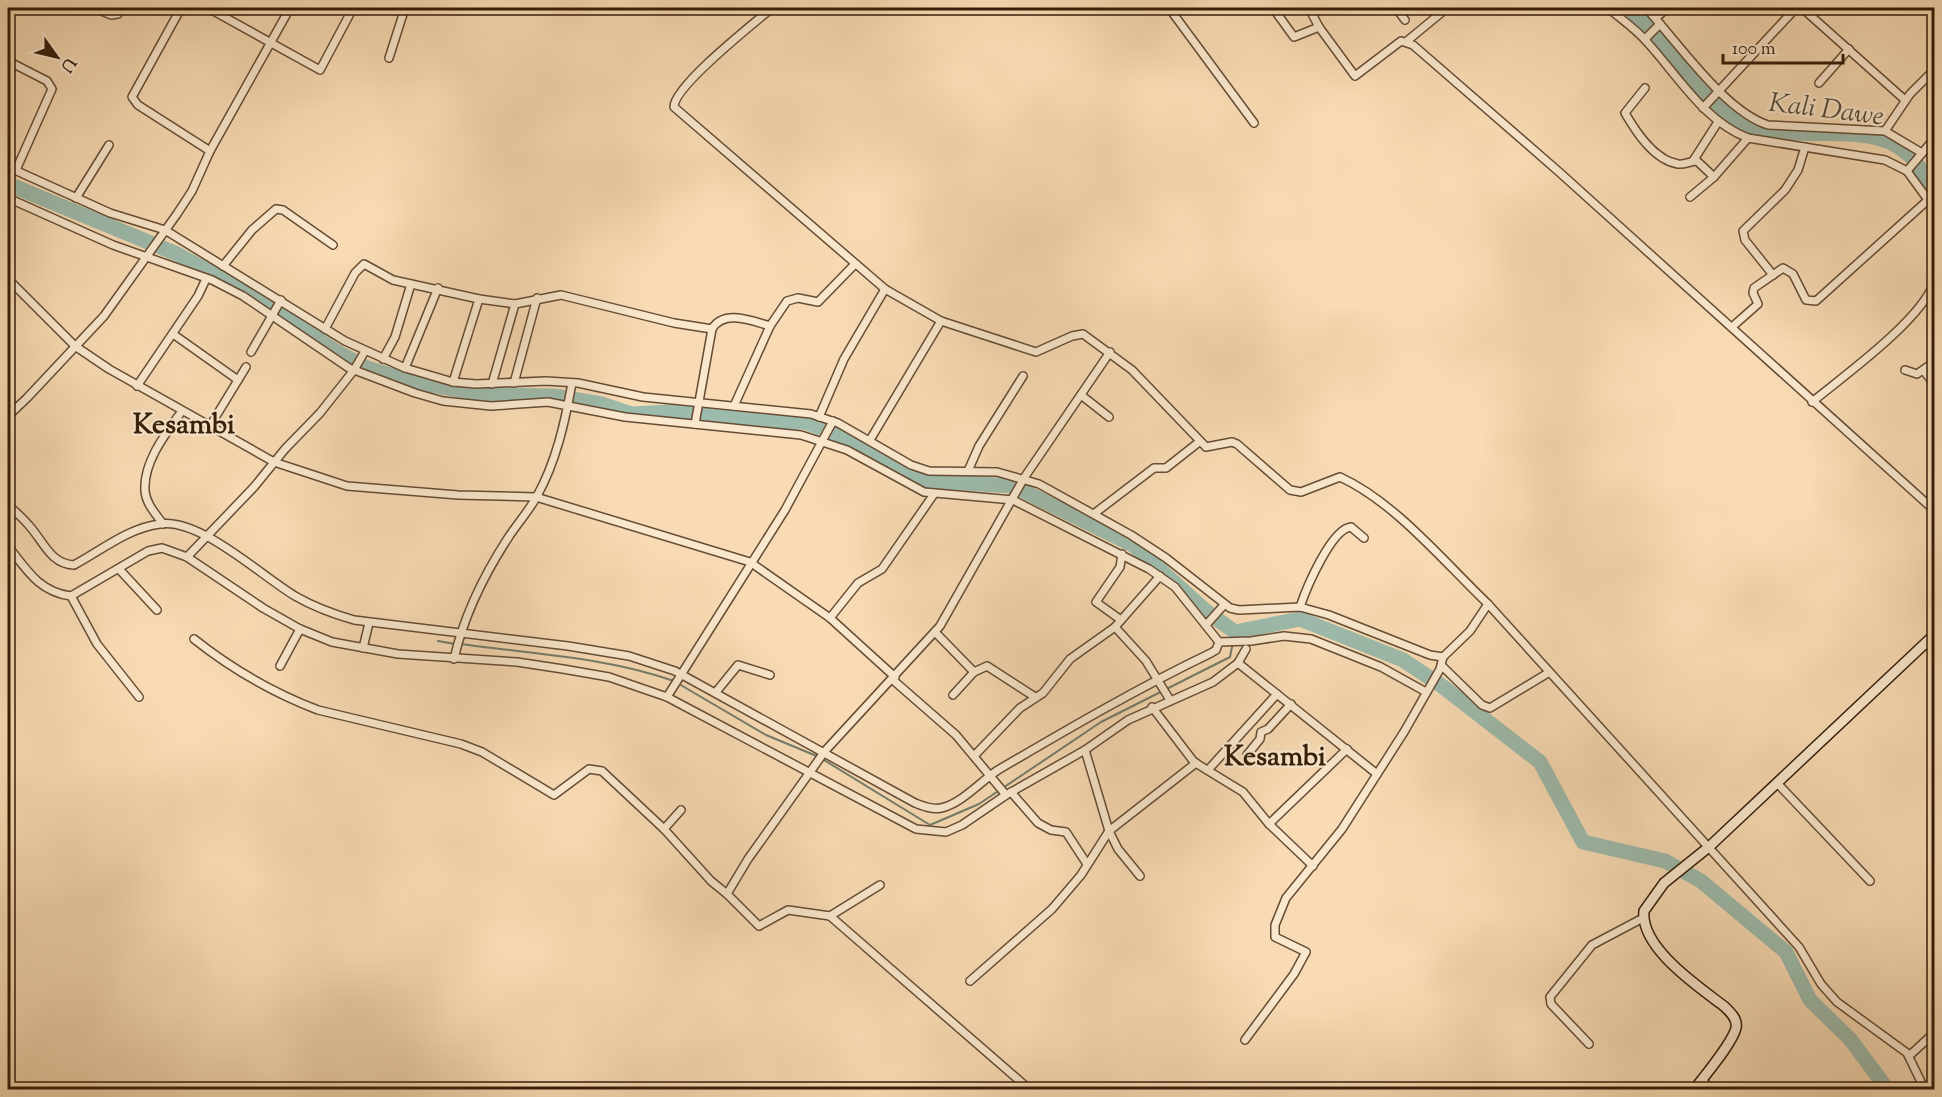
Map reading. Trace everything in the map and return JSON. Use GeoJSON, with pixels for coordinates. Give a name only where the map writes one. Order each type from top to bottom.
{"type":"FeatureCollection","features":[{"type":"Feature","properties":{"kind":"main road"},"geometry":{"type":"LineString","coordinates":[[1695,1089],[1731,1038],[1736,1023],[1725,1007],[1680,970],[1655,945],[1643,918],[1651,898],[1664,883],[1708,848],[1935,635]]}},
{"type":"Feature","properties":{"kind":"street"},"geometry":{"type":"LineString","coordinates":[[94,8],[111,15],[118,14],[122,8]]}},
{"type":"Feature","properties":{"kind":"street"},"geometry":{"type":"LineString","coordinates":[[181,8],[132,98],[138,105],[210,151]]}},
{"type":"Feature","properties":{"kind":"street"},"geometry":{"type":"LineString","coordinates":[[208,8],[320,70],[353,8]]}},
{"type":"Feature","properties":{"kind":"street"},"geometry":{"type":"LineString","coordinates":[[8,416],[104,316],[192,191],[210,151],[290,8]]}},
{"type":"Feature","properties":{"kind":"street"},"geometry":{"type":"LineString","coordinates":[[389,58],[405,8]]}},
{"type":"Feature","properties":{"kind":"street"},"geometry":{"type":"LineString","coordinates":[[772,8],[687,82],[674,101],[674,107],[885,289],[941,321],[1035,351],[1078,333],[1110,352],[1132,370],[1199,442],[1210,448],[1224,443],[1237,444],[1294,491],[1312,489],[1340,477],[1352,482],[1395,514],[1488,604],[1548,673],[1799,947],[1833,998],[1846,1010],[1899,1045],[1909,1056],[1925,1089]]}},
{"type":"Feature","properties":{"kind":"street"},"geometry":{"type":"LineString","coordinates":[[1169,8],[1254,123]]}},
{"type":"Feature","properties":{"kind":"street"},"geometry":{"type":"LineString","coordinates":[[1273,8],[1294,37],[1319,27]]}},
{"type":"Feature","properties":{"kind":"street"},"geometry":{"type":"LineString","coordinates":[[1309,8],[1319,27],[1355,76],[1393,46],[1401,41],[1407,41],[1467,90],[1935,510]]}},
{"type":"Feature","properties":{"kind":"street"},"geometry":{"type":"LineString","coordinates":[[1396,8],[1405,20]]}},
{"type":"Feature","properties":{"kind":"street"},"geometry":{"type":"LineString","coordinates":[[1407,41],[1447,8]]}},
{"type":"Feature","properties":{"kind":"street"},"geometry":{"type":"LineString","coordinates":[[1608,8],[1645,39],[1718,122],[1734,133],[1748,138],[1885,160],[1909,168],[1935,208]]}},
{"type":"Feature","properties":{"kind":"street"},"geometry":{"type":"LineString","coordinates":[[1646,8],[1717,94],[1753,119],[1768,125],[1886,131],[1920,155]]}},
{"type":"Feature","properties":{"kind":"street"},"geometry":{"type":"LineString","coordinates":[[1645,39],[1667,8]]}},
{"type":"Feature","properties":{"kind":"street"},"geometry":{"type":"LineString","coordinates":[[1705,106],[1796,8]]}},
{"type":"Feature","properties":{"kind":"street"},"geometry":{"type":"LineString","coordinates":[[1802,8],[1905,100]]}},
{"type":"Feature","properties":{"kind":"street"},"geometry":{"type":"LineString","coordinates":[[1818,83],[1849,49]]}},
{"type":"Feature","properties":{"kind":"street"},"geometry":{"type":"LineString","coordinates":[[8,61],[47,81],[52,89],[16,170]]}},
{"type":"Feature","properties":{"kind":"street"},"geometry":{"type":"LineString","coordinates":[[1886,131],[1905,100],[1935,70]]}},
{"type":"Feature","properties":{"kind":"street"},"geometry":{"type":"LineString","coordinates":[[1645,87],[1626,111],[1650,148],[1678,164],[1693,161],[1701,164],[1714,177]]}},
{"type":"Feature","properties":{"kind":"street"},"geometry":{"type":"LineString","coordinates":[[1693,161],[1718,122]]}},
{"type":"Feature","properties":{"kind":"street"},"geometry":{"type":"LineString","coordinates":[[1690,197],[1714,177],[1748,138]]}},
{"type":"Feature","properties":{"kind":"street"},"geometry":{"type":"LineString","coordinates":[[1909,168],[1935,139]]}},
{"type":"Feature","properties":{"kind":"street"},"geometry":{"type":"LineString","coordinates":[[76,198],[109,145]]}},
{"type":"Feature","properties":{"kind":"street"},"geometry":{"type":"LineString","coordinates":[[1773,275],[1745,240],[1743,231],[1785,190],[1798,170],[1805,147]]}},
{"type":"Feature","properties":{"kind":"street"},"geometry":{"type":"LineString","coordinates":[[8,166],[110,213],[165,230],[364,353],[405,368],[453,382],[572,386],[643,397],[819,417],[870,440],[911,465],[929,471],[997,472],[1039,484],[1095,513],[1166,558],[1222,607],[1239,610],[1300,607],[1329,615],[1430,655],[1443,657]]}},
{"type":"Feature","properties":{"kind":"street"},"geometry":{"type":"LineString","coordinates":[[8,198],[145,258],[206,279],[243,296],[273,313],[329,356],[355,370],[443,401],[491,406],[548,402],[569,404],[625,417],[696,421],[825,439],[924,492],[1014,498],[1160,576],[1175,587],[1208,623],[1220,641]]}},
{"type":"Feature","properties":{"kind":"street"},"geometry":{"type":"LineString","coordinates":[[1732,327],[1758,304],[1753,289],[1783,268],[1789,270],[1806,300],[1816,301],[1928,200]]}},
{"type":"Feature","properties":{"kind":"street"},"geometry":{"type":"LineString","coordinates":[[224,266],[252,230],[276,209],[283,210],[333,245]]}},
{"type":"Feature","properties":{"kind":"street"},"geometry":{"type":"LineString","coordinates":[[734,406],[770,326],[786,301],[798,298],[818,302],[855,264]]}},
{"type":"Feature","properties":{"kind":"street"},"geometry":{"type":"LineString","coordinates":[[325,329],[362,265],[393,280],[438,288],[479,299],[515,304],[561,295],[674,323],[712,329]]}},
{"type":"Feature","properties":{"kind":"street"},"geometry":{"type":"LineString","coordinates":[[8,279],[75,345],[137,386],[274,462],[347,486],[458,495],[536,497],[750,562],[830,618],[870,651],[894,679],[933,714],[991,777],[1038,823],[1051,830],[1066,832],[1087,864]]}},
{"type":"Feature","properties":{"kind":"street"},"geometry":{"type":"LineString","coordinates":[[137,386],[198,296],[206,279]]}},
{"type":"Feature","properties":{"kind":"street"},"geometry":{"type":"LineString","coordinates":[[1812,402],[1868,357],[1926,300],[1935,283]]}},
{"type":"Feature","properties":{"kind":"street"},"geometry":{"type":"LineString","coordinates":[[383,359],[395,337],[411,284]]}},
{"type":"Feature","properties":{"kind":"street"},"geometry":{"type":"LineString","coordinates":[[405,368],[438,288]]}},
{"type":"Feature","properties":{"kind":"street"},"geometry":{"type":"LineString","coordinates":[[819,417],[844,358],[885,289]]}},
{"type":"Feature","properties":{"kind":"street"},"geometry":{"type":"LineString","coordinates":[[514,383],[537,298]]}},
{"type":"Feature","properties":{"kind":"street"},"geometry":{"type":"LineString","coordinates":[[453,382],[479,299]]}},
{"type":"Feature","properties":{"kind":"street"},"geometry":{"type":"LineString","coordinates":[[251,352],[280,302]]}},
{"type":"Feature","properties":{"kind":"street"},"geometry":{"type":"LineString","coordinates":[[492,384],[515,304]]}},
{"type":"Feature","properties":{"kind":"street"},"geometry":{"type":"LineString","coordinates":[[696,421],[712,329],[717,321],[724,317],[770,326]]}},
{"type":"Feature","properties":{"kind":"street"},"geometry":{"type":"LineString","coordinates":[[870,440],[941,321]]}},
{"type":"Feature","properties":{"kind":"street"},"geometry":{"type":"LineString","coordinates":[[173,334],[238,380]]}},
{"type":"Feature","properties":{"kind":"street"},"geometry":{"type":"LineString","coordinates":[[728,894],[753,852],[824,753],[894,679],[935,632],[953,607],[1023,481],[1110,352]]}},
{"type":"Feature","properties":{"kind":"street"},"geometry":{"type":"LineString","coordinates":[[186,557],[254,487],[320,413],[355,370],[364,353]]}},
{"type":"Feature","properties":{"kind":"street"},"geometry":{"type":"LineString","coordinates":[[1905,370],[1917,374],[1935,362]]}},
{"type":"Feature","properties":{"kind":"street"},"geometry":{"type":"LineString","coordinates":[[210,426],[246,367]]}},
{"type":"Feature","properties":{"kind":"street"},"geometry":{"type":"LineString","coordinates":[[1924,371],[1935,384]]}},
{"type":"Feature","properties":{"kind":"street"},"geometry":{"type":"LineString","coordinates":[[968,471],[979,446],[1023,376]]}},
{"type":"Feature","properties":{"kind":"street"},"geometry":{"type":"LineString","coordinates":[[455,656],[460,634],[492,564],[536,497],[555,455],[572,386]]}},
{"type":"Feature","properties":{"kind":"street"},"geometry":{"type":"LineString","coordinates":[[1081,395],[1109,417]]}},
{"type":"Feature","properties":{"kind":"street"},"geometry":{"type":"LineString","coordinates":[[163,524],[150,507],[145,491],[153,458],[182,411]]}},
{"type":"Feature","properties":{"kind":"street"},"geometry":{"type":"LineString","coordinates":[[668,695],[785,510],[832,423]]}},
{"type":"Feature","properties":{"kind":"street"},"geometry":{"type":"LineString","coordinates":[[1095,513],[1154,468],[1166,468],[1199,442]]}},
{"type":"Feature","properties":{"kind":"street"},"geometry":{"type":"LineString","coordinates":[[830,618],[857,585],[882,569],[934,494]]}},
{"type":"Feature","properties":{"kind":"street"},"geometry":{"type":"LineString","coordinates":[[8,505],[30,526],[52,557],[63,564],[74,565],[129,533],[175,523],[205,536],[296,596],[323,611],[369,623],[629,656],[680,675],[716,692],[824,753],[930,808],[942,808],[953,803],[991,777],[1159,680],[1211,653],[1220,641]]}},
{"type":"Feature","properties":{"kind":"street"},"geometry":{"type":"LineString","coordinates":[[1300,607],[1318,564],[1346,528],[1357,530],[1364,538]]}},
{"type":"Feature","properties":{"kind":"street"},"geometry":{"type":"LineString","coordinates":[[8,546],[29,574],[45,588],[58,594],[71,596],[148,551],[162,548],[186,557],[263,608],[300,629],[332,642],[363,648],[517,662],[609,677],[668,695],[813,770],[916,829],[932,832],[946,832],[962,825],[1007,792],[1085,750],[1152,707],[1169,698],[1213,682],[1238,663],[1246,649]]}},
{"type":"Feature","properties":{"kind":"street"},"geometry":{"type":"LineString","coordinates":[[1122,554],[1120,567],[1096,602],[1118,623],[1159,680],[1169,698]]}},
{"type":"Feature","properties":{"kind":"street"},"geometry":{"type":"LineString","coordinates":[[119,569],[157,610]]}},
{"type":"Feature","properties":{"kind":"street"},"geometry":{"type":"LineString","coordinates":[[974,756],[1020,708],[1050,685],[1070,659],[1118,623],[1160,576]]}},
{"type":"Feature","properties":{"kind":"street"},"geometry":{"type":"LineString","coordinates":[[71,596],[97,644],[139,698]]}},
{"type":"Feature","properties":{"kind":"street"},"geometry":{"type":"LineString","coordinates":[[1245,1040],[1294,974],[1306,952],[1275,937],[1274,931],[1286,898],[1342,829],[1441,667],[1443,657],[1470,631],[1488,604]]}},
{"type":"Feature","properties":{"kind":"street"},"geometry":{"type":"LineString","coordinates":[[1208,623],[1222,607]]}},
{"type":"Feature","properties":{"kind":"street"},"geometry":{"type":"LineString","coordinates":[[363,648],[369,623]]}},
{"type":"Feature","properties":{"kind":"street"},"geometry":{"type":"LineString","coordinates":[[280,666],[300,629]]}},
{"type":"Feature","properties":{"kind":"street"},"geometry":{"type":"LineString","coordinates":[[935,632],[974,672]]}},
{"type":"Feature","properties":{"kind":"street"},"geometry":{"type":"LineString","coordinates":[[1220,641],[1284,636],[1311,639],[1428,688]]}},
{"type":"Feature","properties":{"kind":"street"},"geometry":{"type":"LineString","coordinates":[[194,639],[227,666],[263,687],[295,701],[318,710],[461,744],[482,752],[554,795],[589,769],[602,771],[664,829],[711,881],[728,894],[759,926],[788,910],[830,916],[1029,1089]]}},
{"type":"Feature","properties":{"kind":"street"},"geometry":{"type":"LineString","coordinates":[[1238,663],[1377,774]]}},
{"type":"Feature","properties":{"kind":"street"},"geometry":{"type":"LineString","coordinates":[[716,692],[738,665],[770,675]]}},
{"type":"Feature","properties":{"kind":"street"},"geometry":{"type":"LineString","coordinates":[[953,695],[974,672],[983,666],[992,667],[1035,697]]}},
{"type":"Feature","properties":{"kind":"street"},"geometry":{"type":"LineString","coordinates":[[1441,667],[1482,705],[1490,708],[1548,673]]}},
{"type":"Feature","properties":{"kind":"street"},"geometry":{"type":"LineString","coordinates":[[1208,770],[1277,694]]}},
{"type":"Feature","properties":{"kind":"street"},"geometry":{"type":"LineString","coordinates":[[1247,755],[1260,739],[1262,732],[1268,729],[1291,704]]}},
{"type":"Feature","properties":{"kind":"street"},"geometry":{"type":"LineString","coordinates":[[1152,707],[1196,763],[1243,792],[1269,824],[1313,866]]}},
{"type":"Feature","properties":{"kind":"street"},"geometry":{"type":"LineString","coordinates":[[1269,824],[1347,749]]}},
{"type":"Feature","properties":{"kind":"street"},"geometry":{"type":"LineString","coordinates":[[1085,750],[1109,831],[1118,849],[1140,876]]}},
{"type":"Feature","properties":{"kind":"street"},"geometry":{"type":"LineString","coordinates":[[970,981],[1052,909],[1109,831],[1196,763]]}},
{"type":"Feature","properties":{"kind":"street"},"geometry":{"type":"LineString","coordinates":[[1777,783],[1870,881]]}},
{"type":"Feature","properties":{"kind":"street"},"geometry":{"type":"LineString","coordinates":[[664,829],[681,810]]}},
{"type":"Feature","properties":{"kind":"street"},"geometry":{"type":"LineString","coordinates":[[830,916],[880,885]]}},
{"type":"Feature","properties":{"kind":"street"},"geometry":{"type":"LineString","coordinates":[[1588,1044],[1551,1004],[1550,997],[1558,984],[1592,945],[1643,918]]}},
{"type":"Feature","properties":{"kind":"street"},"geometry":{"type":"LineString","coordinates":[[1909,1056],[1935,1033]]}},
{"type":"Feature","properties":{"kind":"street"},"geometry":{"type":"LineString","coordinates":[[1702,1080],[1712,1089]]}},
{"type":"Feature","properties":{"kind":"waterway","name":"Kali Dawe"},"geometry":{"type":"LineString","coordinates":[[1629,8],[1695,85],[1724,112],[1740,122],[1781,133],[1848,134],[1870,136],[1890,142],[1907,153],[1915,162],[1934,195]]}},
{"type":"Feature","properties":{"kind":"waterway"},"geometry":{"type":"LineString","coordinates":[[8,184],[177,254],[265,302],[334,350],[367,368],[410,381],[486,395],[554,396],[602,404],[632,414],[668,412],[768,422],[805,422],[844,437],[906,476],[929,481],[1013,486],[1133,545],[1206,611],[1235,632],[1300,619],[1403,660],[1442,686],[1540,762],[1583,842],[1665,861],[1701,881],[1786,952],[1810,1000],[1850,1039],[1888,1090]]}},
{"type":"Feature","properties":{"kind":"waterway"},"geometry":{"type":"LineString","coordinates":[[679,684],[766,735],[819,757],[930,825],[979,804],[1101,722],[1230,657],[1235,632]]}},
{"type":"Feature","properties":{"kind":"waterway"},"geometry":{"type":"LineString","coordinates":[[438,641],[455,644]]}},
{"type":"Feature","properties":{"kind":"waterway"},"geometry":{"type":"LineString","coordinates":[[461,644],[595,661],[674,681]]}},
{"type":"Feature","properties":{"kind":"district","name":"Kesambi"},"geometry":{"type":"Point","coordinates":[184,426]}},
{"type":"Feature","properties":{"kind":"district","name":"Kesambi"},"geometry":{"type":"Point","coordinates":[1275,758]}}]}
